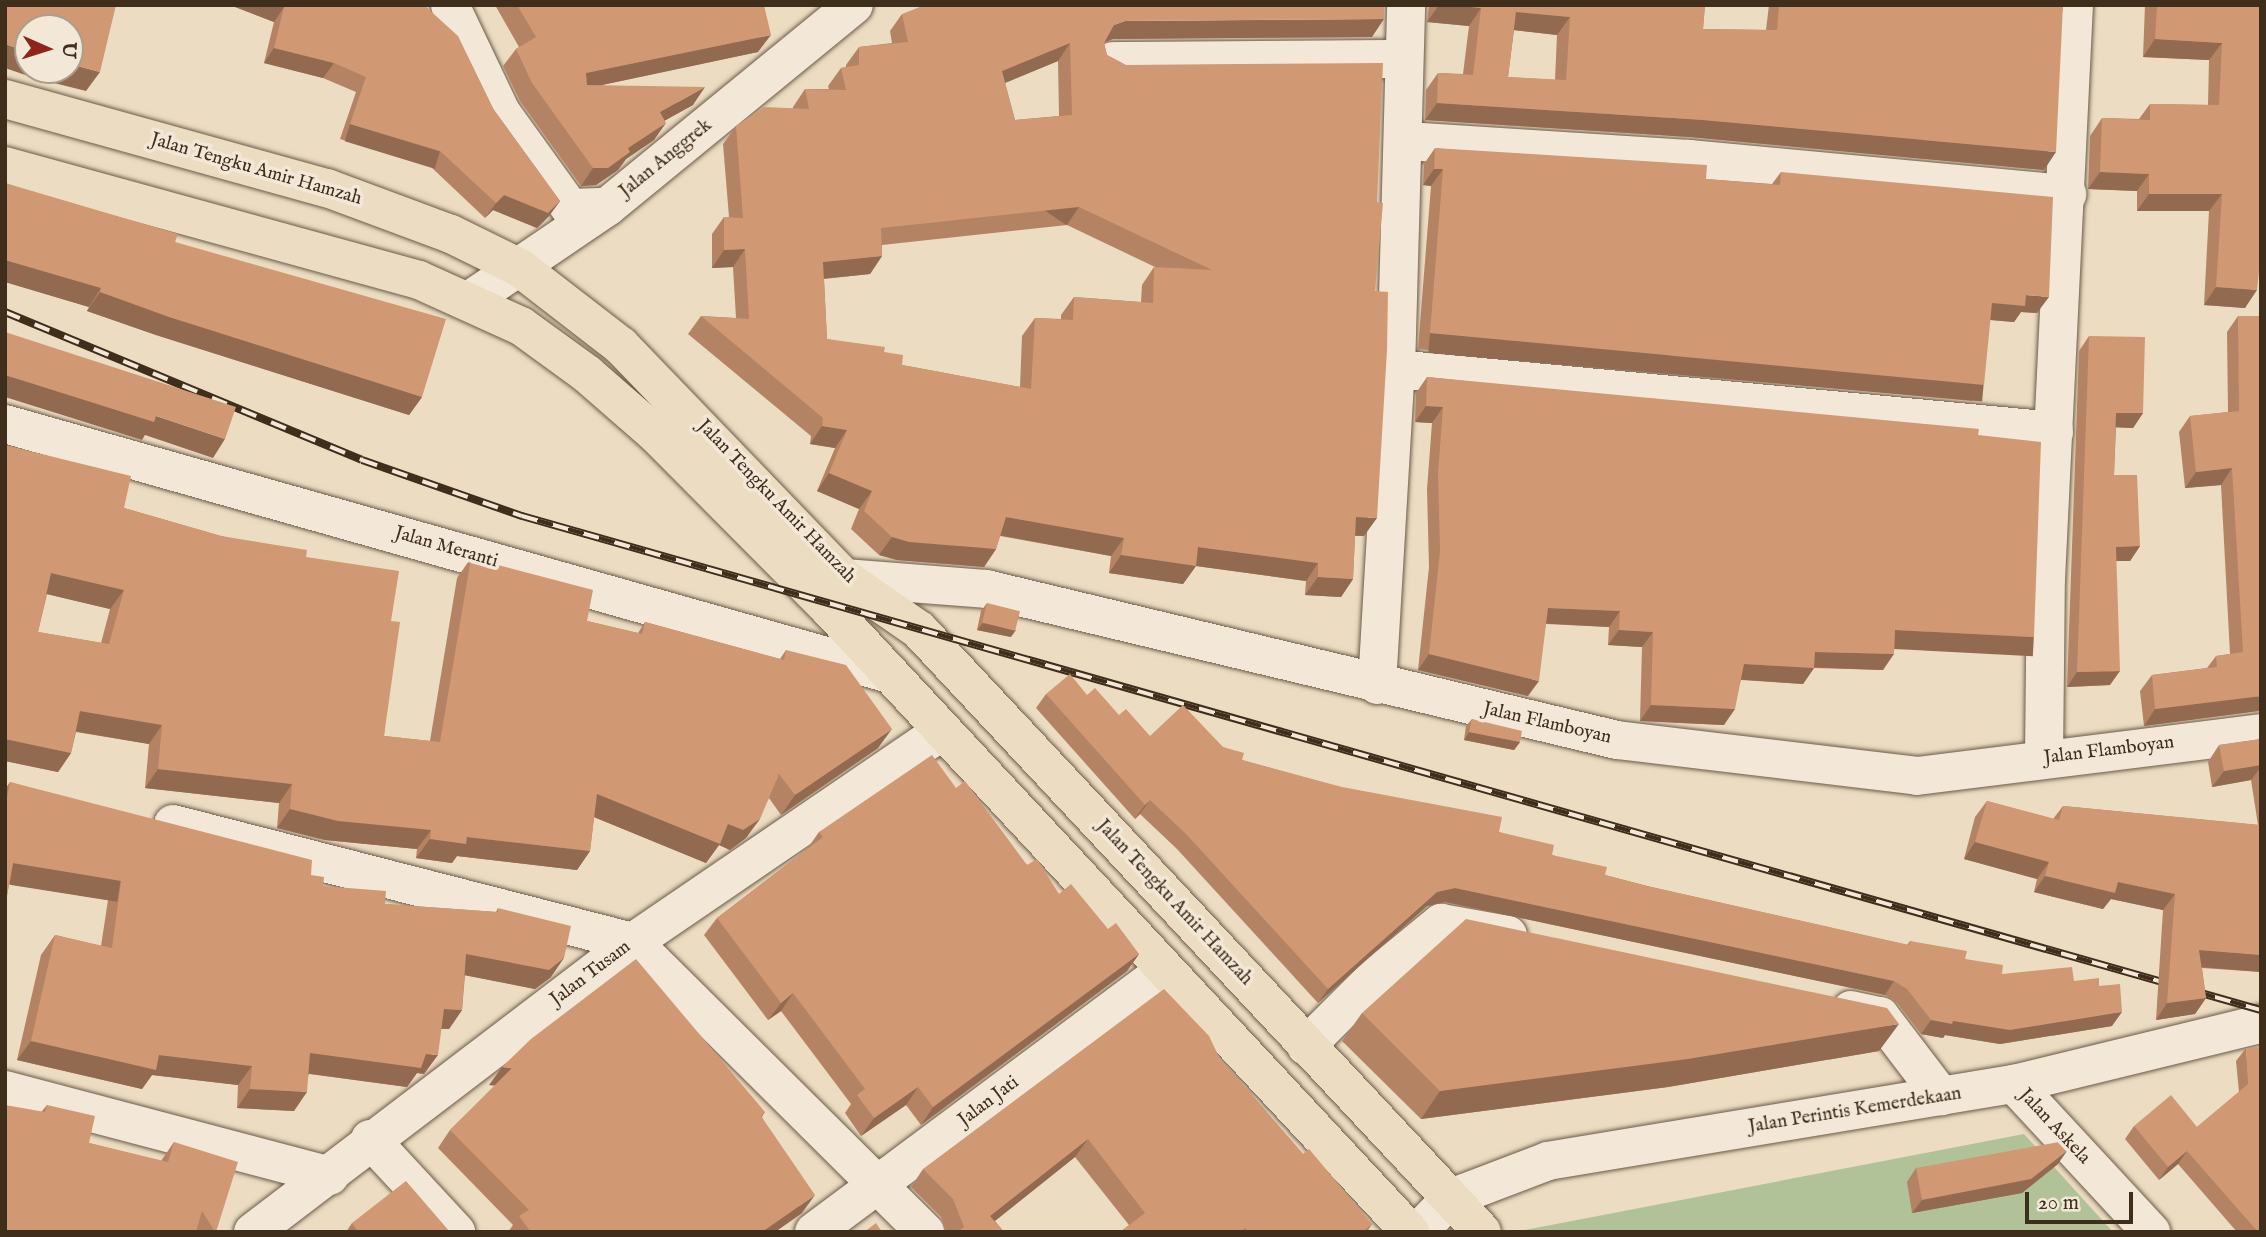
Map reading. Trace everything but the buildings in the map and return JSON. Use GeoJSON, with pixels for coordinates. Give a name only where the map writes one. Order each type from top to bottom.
{"type":"FeatureCollection","features":[{"type":"Feature","properties":{"kind":"main road","name":"Jalan Tengku Amir Hamzah"},"geometry":{"type":"LineString","coordinates":[[5,99],[327,188],[451,234],[520,268],[621,346],[844,578],[919,630],[1482,1232]]}},
{"type":"Feature","properties":{"kind":"main road","name":"Jalan Tengku Amir Hamzah"},"geometry":{"type":"LineString","coordinates":[[5,166],[419,280],[470,300],[521,326],[587,374],[658,436],[826,605],[886,673],[1410,1232]]}},
{"type":"Feature","properties":{"kind":"street"},"geometry":{"type":"LineString","coordinates":[[450,5],[500,111],[570,208],[607,207]]}},
{"type":"Feature","properties":{"kind":"street","name":"Jalan Anggrek"},"geometry":{"type":"LineString","coordinates":[[470,300],[607,207],[853,5]]}},
{"type":"Feature","properties":{"kind":"street"},"geometry":{"type":"LineString","coordinates":[[1377,685],[1396,369],[1405,141],[1403,59],[1406,5]]}},
{"type":"Feature","properties":{"kind":"street"},"geometry":{"type":"LineString","coordinates":[[2045,759],[2046,579],[2067,194],[2074,5]]}},
{"type":"Feature","properties":{"kind":"street"},"geometry":{"type":"LineString","coordinates":[[1113,61],[1403,59]]}},
{"type":"Feature","properties":{"kind":"street"},"geometry":{"type":"LineString","coordinates":[[1405,141],[1689,159],[2067,194]]}},
{"type":"Feature","properties":{"kind":"street"},"geometry":{"type":"LineString","coordinates":[[1396,369],[2054,431]]}},
{"type":"Feature","properties":{"kind":"street","name":"Jalan Meranti"},"geometry":{"type":"LineString","coordinates":[[5,424],[886,673]]}},
{"type":"Feature","properties":{"kind":"street","name":"Jalan Flamboyan"},"geometry":{"type":"LineString","coordinates":[[844,578],[986,589],[1199,638],[1377,685],[1617,740],[1917,776],[2261,733]]}},
{"type":"Feature","properties":{"kind":"street","name":"Jalan Tusam"},"geometry":{"type":"LineString","coordinates":[[253,1232],[330,1176],[370,1139],[634,942],[941,732]]}},
{"type":"Feature","properties":{"kind":"street"},"geometry":{"type":"LineString","coordinates":[[139,815],[634,942],[925,1232]]}},
{"type":"Feature","properties":{"kind":"street"},"geometry":{"type":"LineString","coordinates":[[1306,1046],[1374,978],[1441,923],[1549,945]]}},
{"type":"Feature","properties":{"kind":"street","name":"Jalan Jati"},"geometry":{"type":"LineString","coordinates":[[814,1232],[1164,971]]}},
{"type":"Feature","properties":{"kind":"street"},"geometry":{"type":"LineString","coordinates":[[1817,1002],[1880,1016],[1941,1096]]}},
{"type":"Feature","properties":{"kind":"street","name":"Jalan Perintis Kemerdekaan"},"geometry":{"type":"LineString","coordinates":[[1451,1198],[1548,1161],[2014,1084],[2261,1024]]}},
{"type":"Feature","properties":{"kind":"street","name":"Jalan Askela"},"geometry":{"type":"LineString","coordinates":[[2014,1084],[2151,1232]]}},
{"type":"Feature","properties":{"kind":"street"},"geometry":{"type":"LineString","coordinates":[[5,1090],[330,1176]]}},
{"type":"Feature","properties":{"kind":"street"},"geometry":{"type":"LineString","coordinates":[[370,1139],[456,1232]]}},
{"type":"Feature","properties":{"kind":"street"},"geometry":{"type":"LineString","coordinates":[[1418,1232],[1451,1198]]}},
{"type":"Feature","properties":{"kind":"green space"},"geometry":{"type":"Polygon","coordinates":[[[2024,1134],[2113,1232],[1525,1230],[2024,1134]]]}},
{"type":"Feature","properties":{"kind":"railway"},"geometry":{"type":"LineString","coordinates":[[5,312],[362,460],[522,516],[2261,1010]]}}]}
